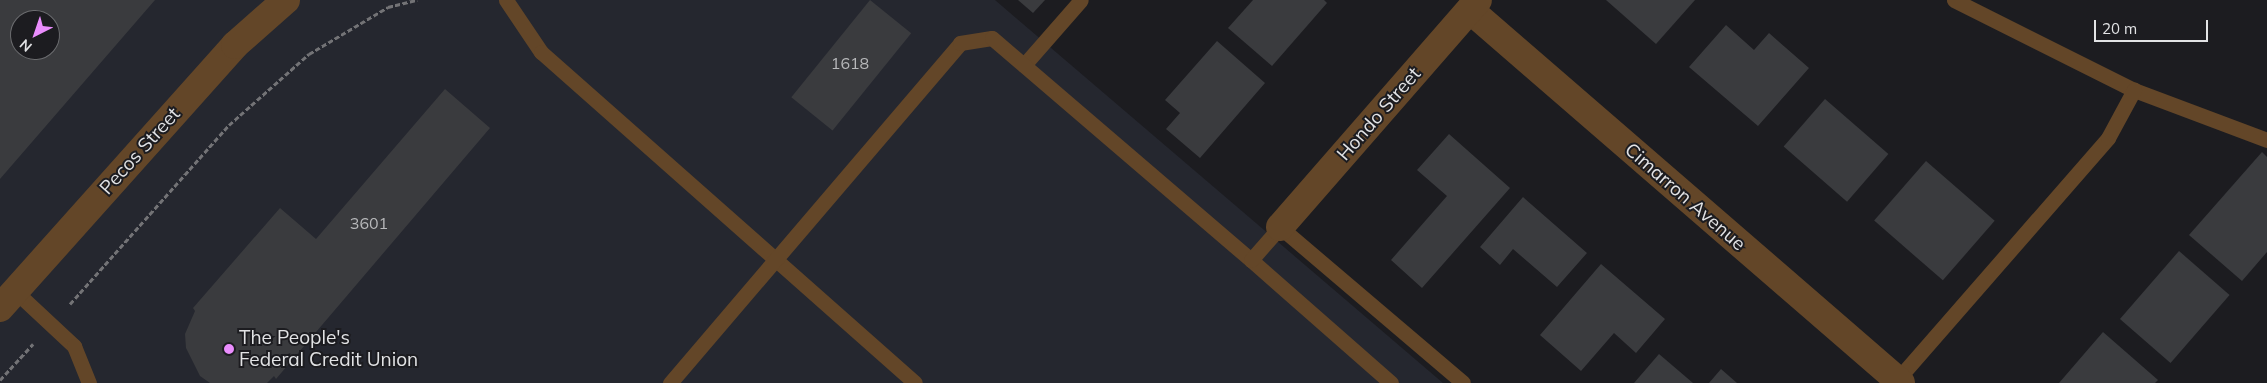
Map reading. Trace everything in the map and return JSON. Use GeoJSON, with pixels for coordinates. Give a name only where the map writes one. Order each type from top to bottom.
{"type":"FeatureCollection","features":[{"type":"Feature","properties":{"kind":"street","name":"Pecos Street"},"geometry":{"type":"LineString","coordinates":[[7,300],[235,45],[286,0]]}},
{"type":"Feature","properties":{"kind":"street","name":"Hondo Street"},"geometry":{"type":"LineString","coordinates":[[1280,227],[1474,5]]}},
{"type":"Feature","properties":{"kind":"street","name":"Cimarron Avenue"},"geometry":{"type":"LineString","coordinates":[[1474,5],[1899,381]]}},
{"type":"Feature","properties":{"kind":"lane"},"geometry":{"type":"LineString","coordinates":[[506,0],[541,52],[915,383]]}},
{"type":"Feature","properties":{"kind":"lane"},"geometry":{"type":"LineString","coordinates":[[1024,65],[1081,0]]}},
{"type":"Feature","properties":{"kind":"lane"},"geometry":{"type":"LineString","coordinates":[[1954,0],[2134,90],[2267,140]]}},
{"type":"Feature","properties":{"kind":"lane"},"geometry":{"type":"LineString","coordinates":[[670,383],[960,43],[992,38],[1392,383]]}},
{"type":"Feature","properties":{"kind":"lane"},"geometry":{"type":"LineString","coordinates":[[1899,381],[2108,138],[2134,90]]}},
{"type":"Feature","properties":{"kind":"lane"},"geometry":{"type":"LineString","coordinates":[[1250,260],[1280,227],[1463,383]]}},
{"type":"Feature","properties":{"kind":"lane"},"geometry":{"type":"LineString","coordinates":[[7,300],[51,324],[74,346],[88,383]]}},
{"type":"Feature","properties":{"kind":"path"},"geometry":{"type":"LineString","coordinates":[[0,380],[230,124],[309,54],[388,7],[417,0]]}},
{"type":"Feature","properties":{"kind":"shaded area"},"geometry":{"type":"Polygon","coordinates":[[[0,0],[995,0],[1443,383],[0,383],[0,0]]]}},
{"type":"Feature","properties":{"kind":"building"},"geometry":{"type":"Polygon","coordinates":[[[0,0],[155,0],[0,179],[0,0]]]}},
{"type":"Feature","properties":{"kind":"building"},"geometry":{"type":"Polygon","coordinates":[[[870,0],[911,33],[833,130],[791,97],[870,0]]]}},
{"type":"Feature","properties":{"kind":"building"},"geometry":{"type":"Polygon","coordinates":[[[1018,0],[1045,0],[1033,13],[1018,0]]]}},
{"type":"Feature","properties":{"kind":"building"},"geometry":{"type":"Polygon","coordinates":[[[1253,0],[1324,0],[1327,3],[1272,66],[1228,28],[1253,0]]]}},
{"type":"Feature","properties":{"kind":"building"},"geometry":{"type":"Polygon","coordinates":[[[1606,0],[1695,0],[1656,44],[1606,0]]]}},
{"type":"Feature","properties":{"kind":"building"},"geometry":{"type":"Polygon","coordinates":[[[1726,25],[1754,50],[1769,33],[1809,68],[1758,126],[1689,67],[1726,25]]]}},
{"type":"Feature","properties":{"kind":"building"},"geometry":{"type":"Polygon","coordinates":[[[1217,41],[1265,83],[1200,158],[1166,129],[1180,113],[1165,100],[1217,41]]]}},
{"type":"Feature","properties":{"kind":"building"},"geometry":{"type":"Polygon","coordinates":[[[445,89],[490,128],[276,379],[274,376],[267,383],[210,383],[200,376],[186,348],[185,334],[195,311],[193,308],[280,208],[316,239],[445,89]]]}},
{"type":"Feature","properties":{"kind":"building"},"geometry":{"type":"Polygon","coordinates":[[[1825,99],[1888,154],[1847,202],[1784,147],[1825,99]]]}},
{"type":"Feature","properties":{"kind":"building"},"geometry":{"type":"Polygon","coordinates":[[[1449,134],[1510,188],[1422,288],[1391,260],[1447,196],[1417,170],[1449,134]]]}},
{"type":"Feature","properties":{"kind":"building"},"geometry":{"type":"Polygon","coordinates":[[[2262,152],[2267,157],[2267,252],[2242,281],[2189,235],[2262,152]]]}},
{"type":"Feature","properties":{"kind":"building"},"geometry":{"type":"Polygon","coordinates":[[[1926,161],[1995,221],[1943,280],[1874,221],[1926,161]]]}},
{"type":"Feature","properties":{"kind":"building"},"geometry":{"type":"Polygon","coordinates":[[[1523,197],[1587,253],[1557,287],[1513,249],[1500,265],[1480,247],[1523,197]]]}},
{"type":"Feature","properties":{"kind":"building"},"geometry":{"type":"Polygon","coordinates":[[[2179,251],[2230,295],[2171,363],[2120,319],[2179,251]]]}},
{"type":"Feature","properties":{"kind":"building"},"geometry":{"type":"Polygon","coordinates":[[[1601,264],[1665,319],[1636,353],[1614,333],[1581,371],[1540,335],[1601,264]]]}},
{"type":"Feature","properties":{"kind":"building"},"geometry":{"type":"Polygon","coordinates":[[[2103,332],[2158,380],[2155,383],[2059,383],[2103,332]]]}},
{"type":"Feature","properties":{"kind":"building"},"geometry":{"type":"Polygon","coordinates":[[[1659,354],[1693,383],[1634,383],[1659,354]]]}},
{"type":"Feature","properties":{"kind":"building"},"geometry":{"type":"Polygon","coordinates":[[[1721,369],[1737,383],[1709,383],[1721,369]]]}},
{"type":"Feature","properties":{"kind":"place","name":"The People's Federal Credit Union"},"geometry":{"type":"Point","coordinates":[229,349]}}]}
